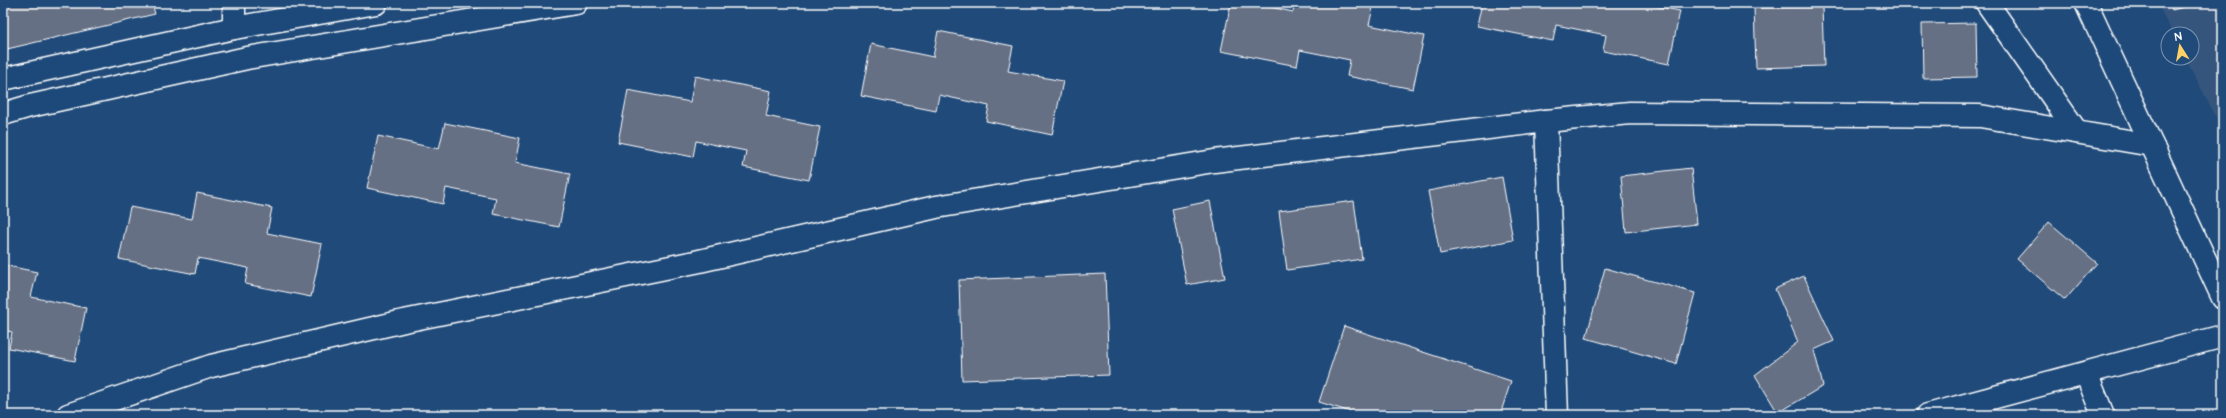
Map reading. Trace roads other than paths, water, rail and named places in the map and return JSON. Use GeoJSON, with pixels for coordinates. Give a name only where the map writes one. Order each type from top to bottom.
{"type":"FeatureCollection","features":[{"type":"Feature","properties":{"kind":"street"},"geometry":{"type":"LineString","coordinates":[[234,3],[234,28]]}},
{"type":"Feature","properties":{"kind":"street"},"geometry":{"type":"LineString","coordinates":[[3,80],[234,28],[376,3]]}},
{"type":"Feature","properties":{"kind":"street"},"geometry":{"type":"LineString","coordinates":[[3,114],[30,106],[246,58],[576,3]]}},
{"type":"Feature","properties":{"kind":"street"},"geometry":{"type":"LineString","coordinates":[[1987,3],[2077,132]]}},
{"type":"Feature","properties":{"kind":"street"},"geometry":{"type":"LineString","coordinates":[[2086,3],[2223,298]]}},
{"type":"Feature","properties":{"kind":"street"},"geometry":{"type":"LineString","coordinates":[[68,415],[212,366],[404,321],[695,262],[936,206],[1214,161],[1546,121],[1630,113],[1980,116],[2152,145]]}},
{"type":"Feature","properties":{"kind":"street"},"geometry":{"type":"LineString","coordinates":[[1546,121],[1557,415]]}},
{"type":"Feature","properties":{"kind":"street"},"geometry":{"type":"LineString","coordinates":[[1928,415],[2223,336]]}},
{"type":"Feature","properties":{"kind":"street"},"geometry":{"type":"LineString","coordinates":[[2086,373],[2103,415]]}}]}
